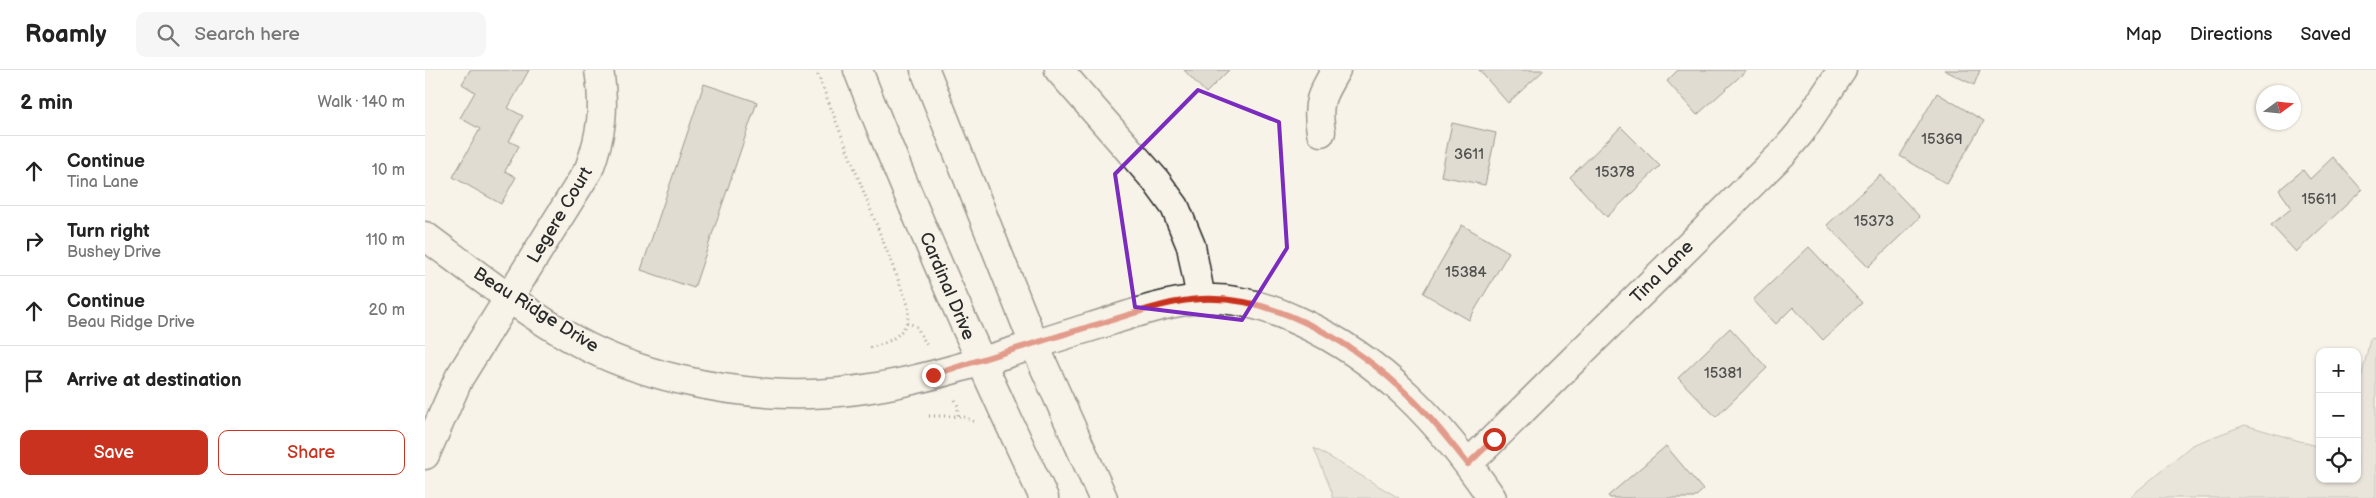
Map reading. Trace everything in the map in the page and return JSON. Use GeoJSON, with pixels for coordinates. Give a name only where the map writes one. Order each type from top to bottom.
{"type":"FeatureCollection","features":[{"type":"Feature","properties":{"kind":"street","name":"Legere Court"},"geometry":{"type":"LineString","coordinates":[[425,455],[459,378],[589,169],[601,129],[603,99],[599,70]]}},
{"type":"Feature","properties":{"kind":"street","name":"Cardinal Drive"},"geometry":{"type":"LineString","coordinates":[[858,70],[895,166],[980,361],[1044,498]]}},
{"type":"Feature","properties":{"kind":"street"},"geometry":{"type":"LineString","coordinates":[[925,70],[1035,344],[1103,498]]}},
{"type":"Feature","properties":{"kind":"street"},"geometry":{"type":"LineString","coordinates":[[1059,70],[1156,181],[1175,207],[1191,246],[1201,299]]}},
{"type":"Feature","properties":{"kind":"street"},"geometry":{"type":"LineString","coordinates":[[1321,132],[1317,112],[1322,94],[1336,70]]}},
{"type":"Feature","properties":{"kind":"street","name":"Tina Lane"},"geometry":{"type":"LineString","coordinates":[[1468,464],[1783,153],[1800,133],[1842,70]]}},
{"type":"Feature","properties":{"kind":"street","name":"Beau Ridge Drive"},"geometry":{"type":"LineString","coordinates":[[425,236],[509,297],[579,342],[612,357],[669,376],[728,388],[787,394],[848,392],[907,382],[1145,309],[1201,299],[1240,301],[1275,310],[1329,335],[1373,364],[1412,398],[1468,464],[1492,498]]}},
{"type":"Feature","properties":{"kind":"path"},"geometry":{"type":"LineString","coordinates":[[816,70],[907,297],[909,312],[907,322],[901,333],[891,342],[869,348]]}},
{"type":"Feature","properties":{"kind":"path"},"geometry":{"type":"LineString","coordinates":[[907,322],[917,327]]}},
{"type":"Feature","properties":{"kind":"path"},"geometry":{"type":"LineString","coordinates":[[929,416],[958,416],[958,406]]}},
{"type":"Feature","properties":{"kind":"highlighted area"},"geometry":{"type":"Polygon","coordinates":[[[1198,90],[1279,122],[1287,248],[1242,320],[1135,307],[1115,174],[1198,90]]]}},
{"type":"Feature","properties":{"kind":"shaded area"},"geometry":{"type":"Polygon","coordinates":[[[2376,338],[2376,498],[2129,498],[2192,445],[2245,425],[2316,446],[2316,483],[2361,483],[2361,380],[2370,339],[2376,338]]]}},
{"type":"Feature","properties":{"kind":"shaded area"},"geometry":{"type":"Polygon","coordinates":[[[1314,448],[1399,498],[1332,498],[1332,492],[1314,448]]]}},
{"type":"Feature","properties":{"kind":"building"},"geometry":{"type":"Polygon","coordinates":[[[470,70],[529,70],[508,108],[523,116],[509,141],[519,146],[505,171],[516,177],[501,204],[453,177],[480,129],[460,118],[475,92],[462,84],[470,70]]]}},
{"type":"Feature","properties":{"kind":"building"},"geometry":{"type":"Polygon","coordinates":[[[1184,70],[1229,70],[1206,93],[1184,70]]]}},
{"type":"Feature","properties":{"kind":"building"},"geometry":{"type":"Polygon","coordinates":[[[1479,70],[1544,70],[1508,103],[1479,70]]]}},
{"type":"Feature","properties":{"kind":"building"},"geometry":{"type":"Polygon","coordinates":[[[1678,70],[1747,70],[1697,115],[1667,81],[1678,70]]]}},
{"type":"Feature","properties":{"kind":"building"},"geometry":{"type":"Polygon","coordinates":[[[1944,70],[1980,70],[1974,85],[1944,70]]]}},
{"type":"Feature","properties":{"kind":"building"},"geometry":{"type":"Polygon","coordinates":[[[704,84],[757,102],[694,288],[641,270],[704,84]]]}},
{"type":"Feature","properties":{"kind":"building"},"geometry":{"type":"Polygon","coordinates":[[[1937,93],[1984,121],[1947,184],[1900,156],[1937,93]]]}},
{"type":"Feature","properties":{"kind":"building"},"geometry":{"type":"Polygon","coordinates":[[[1452,123],[1496,133],[1485,185],[1441,176],[1452,123]]]}},
{"type":"Feature","properties":{"kind":"building"},"geometry":{"type":"Polygon","coordinates":[[[1621,127],[1660,166],[1607,217],[1570,177],[1621,127]]]}},
{"type":"Feature","properties":{"kind":"building"},"geometry":{"type":"Polygon","coordinates":[[[2333,157],[2362,190],[2296,252],[2271,225],[2292,208],[2279,190],[2303,170],[2310,179],[2333,157]]]}},
{"type":"Feature","properties":{"kind":"building"},"geometry":{"type":"Polygon","coordinates":[[[1880,175],[1920,217],[1868,267],[1827,225],[1880,175]]]}},
{"type":"Feature","properties":{"kind":"building"},"geometry":{"type":"Polygon","coordinates":[[[1462,225],[1509,252],[1469,320],[1423,293],[1462,225]]]}},
{"type":"Feature","properties":{"kind":"building"},"geometry":{"type":"Polygon","coordinates":[[[1809,247],[1862,303],[1823,340],[1793,307],[1776,324],[1753,300],[1809,247]]]}},
{"type":"Feature","properties":{"kind":"building"},"geometry":{"type":"Polygon","coordinates":[[[1730,328],[1767,368],[1716,417],[1678,378],[1730,328]]]}},
{"type":"Feature","properties":{"kind":"building"},"geometry":{"type":"Polygon","coordinates":[[[1666,446],[1703,490],[1694,498],[1610,498],[1608,496],[1666,446]]]}},
{"type":"Feature","properties":{"kind":"route"},"geometry":{"type":"LineString","coordinates":[[933,375],[1145,309],[1201,299],[1240,301],[1275,310],[1329,335],[1373,364],[1412,398],[1468,464],[1494,439]]}}]}
